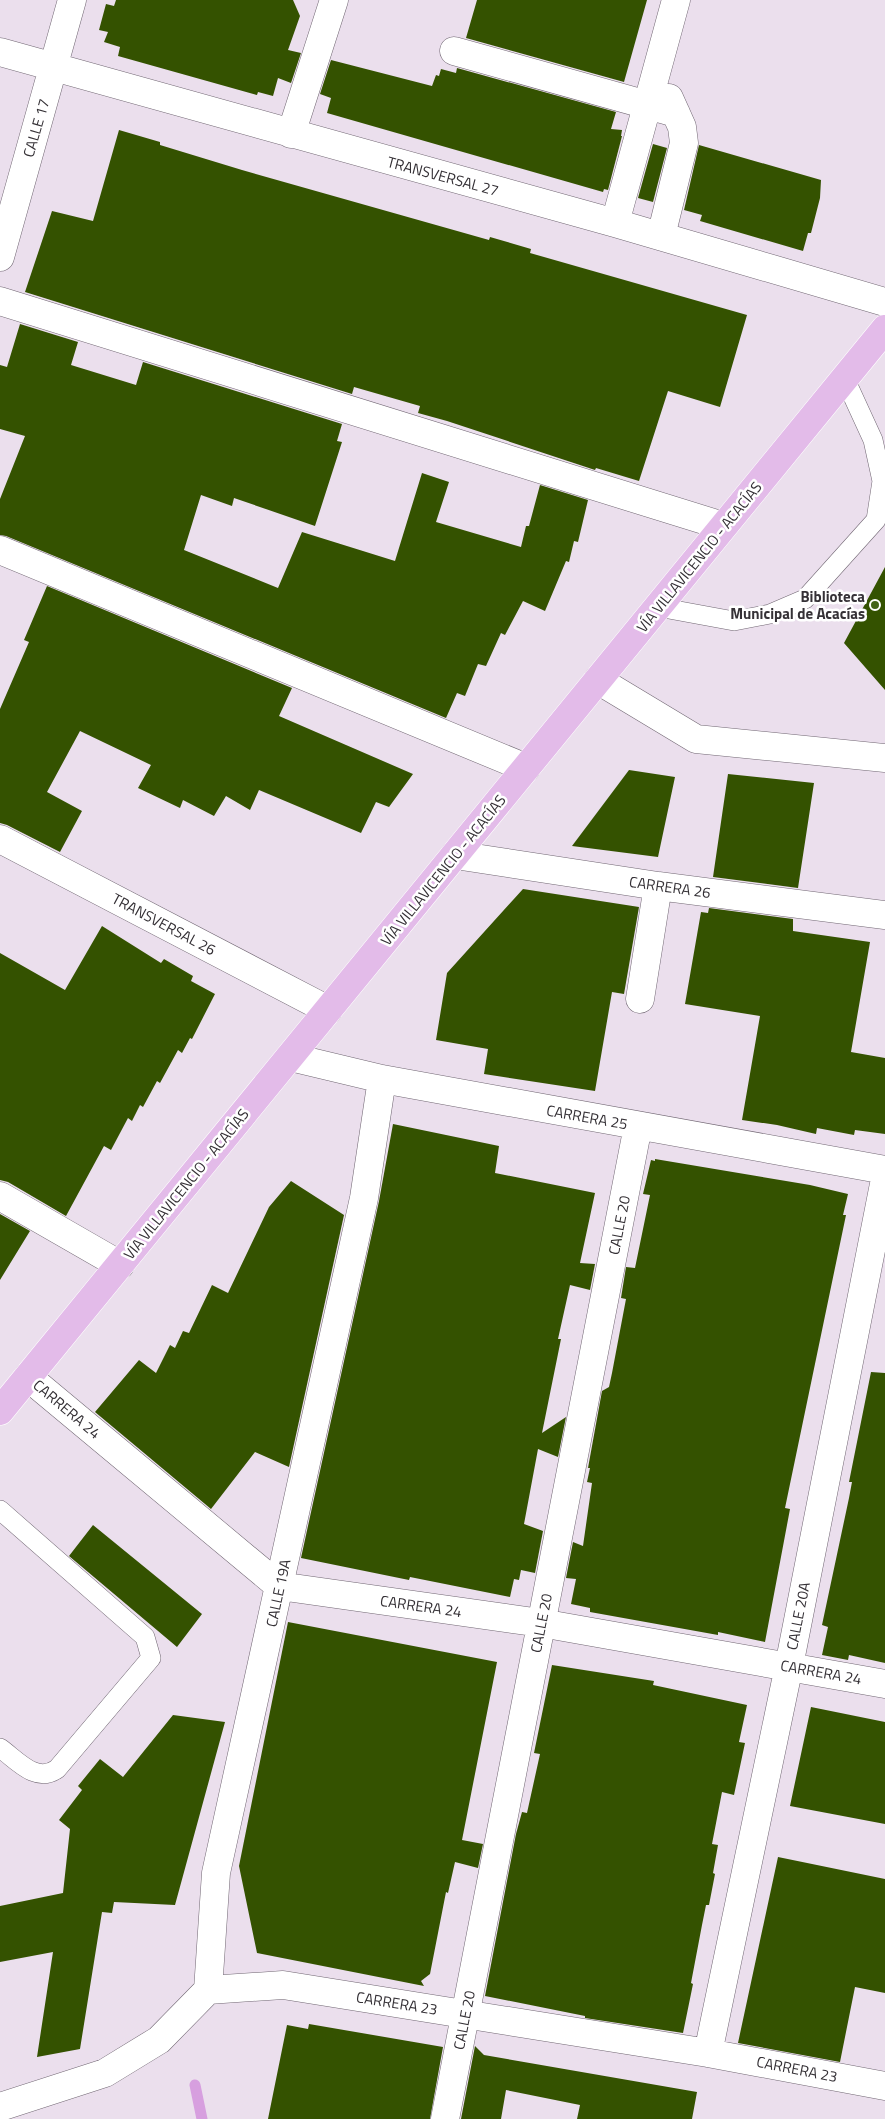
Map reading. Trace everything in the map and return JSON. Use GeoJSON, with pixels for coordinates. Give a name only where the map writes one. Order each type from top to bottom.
{"type":"FeatureCollection","features":[{"type":"Feature","properties":{"kind":"main road","name":"VÍA VILLAVICENCIO - ACACÍAS"},"geometry":{"type":"LineString","coordinates":[[0,1411],[885,329]]}},
{"type":"Feature","properties":{"kind":"street","name":"CALLE 17"},"geometry":{"type":"LineString","coordinates":[[0,257],[72,0]]}},
{"type":"Feature","properties":{"kind":"street"},"geometry":{"type":"LineString","coordinates":[[291,134],[334,0]]}},
{"type":"Feature","properties":{"kind":"street"},"geometry":{"type":"LineString","coordinates":[[614,223],[676,0]]}},
{"type":"Feature","properties":{"kind":"street"},"geometry":{"type":"LineString","coordinates":[[454,51],[676,113]]}},
{"type":"Feature","properties":{"kind":"street","name":"TRANSVERSAL 27"},"geometry":{"type":"LineString","coordinates":[[0,52],[661,236],[885,302]]}},
{"type":"Feature","properties":{"kind":"street"},"geometry":{"type":"LineString","coordinates":[[658,68],[682,127],[684,143],[661,236]]}},
{"type":"Feature","properties":{"kind":"street"},"geometry":{"type":"LineString","coordinates":[[0,302],[723,526]]}},
{"type":"Feature","properties":{"kind":"street"},"geometry":{"type":"LineString","coordinates":[[0,550],[526,768]]}},
{"type":"Feature","properties":{"kind":"street"},"geometry":{"type":"LineString","coordinates":[[598,680],[696,739],[885,758]]}},
{"type":"Feature","properties":{"kind":"street","name":"TRANSVERSAL 26"},"geometry":{"type":"LineString","coordinates":[[0,839],[328,1010]]}},
{"type":"Feature","properties":{"kind":"street","name":"CARRERA 26"},"geometry":{"type":"LineString","coordinates":[[455,855],[658,886],[885,915]]}},
{"type":"Feature","properties":{"kind":"street"},"geometry":{"type":"LineString","coordinates":[[640,1000],[658,886]]}},
{"type":"Feature","properties":{"kind":"street","name":"CARRERA 25"},"geometry":{"type":"LineString","coordinates":[[290,1056],[382,1079],[885,1170]]}},
{"type":"Feature","properties":{"kind":"street","name":"CALLE 19A"},"geometry":{"type":"LineString","coordinates":[[208,1990],[216,1873],[364,1198],[382,1079]]}},
{"type":"Feature","properties":{"kind":"street","name":"CALLE 20"},"geometry":{"type":"LineString","coordinates":[[445,2119],[638,1126]]}},
{"type":"Feature","properties":{"kind":"street","name":"CALLE 20A"},"geometry":{"type":"LineString","coordinates":[[708,2053],[788,1666],[885,1178]]}},
{"type":"Feature","properties":{"kind":"street"},"geometry":{"type":"LineString","coordinates":[[0,1196],[120,1265]]}},
{"type":"Feature","properties":{"kind":"street","name":"CARRERA 24"},"geometry":{"type":"LineString","coordinates":[[28,1377],[279,1586],[541,1624],[885,1684]]}},
{"type":"Feature","properties":{"kind":"street","name":"CARRERA 23"},"geometry":{"type":"LineString","coordinates":[[208,1990],[283,1985],[708,2053],[885,2086]]}},
{"type":"Feature","properties":{"kind":"street"},"geometry":{"type":"LineString","coordinates":[[0,2107],[105,2074],[159,2040],[208,1990]]}},
{"type":"Feature","properties":{"kind":"lane"},"geometry":{"type":"LineString","coordinates":[[658,607],[734,621],[770,614],[805,599],[876,520],[882,481],[873,440],[845,379]]}},
{"type":"Feature","properties":{"kind":"lane"},"geometry":{"type":"LineString","coordinates":[[0,1510],[145,1637],[150,1658],[57,1769],[48,1775],[36,1774],[0,1748]]}},
{"type":"Feature","properties":{"kind":"building"},"geometry":{"type":"Polygon","coordinates":[[[116,0],[293,0],[300,16],[288,50],[301,53],[291,83],[278,78],[273,96],[258,92],[257,95],[118,56],[120,47],[104,42],[108,32],[99,30],[106,4],[114,6],[116,0]]]}},
{"type":"Feature","properties":{"kind":"building"},"geometry":{"type":"Polygon","coordinates":[[[477,0],[647,0],[624,82],[466,38],[477,0]]]}},
{"type":"Feature","properties":{"kind":"building"},"geometry":{"type":"Polygon","coordinates":[[[331,60],[432,86],[436,75],[439,76],[441,69],[456,73],[457,68],[616,112],[611,129],[622,130],[622,136],[608,190],[604,189],[603,192],[327,113],[331,98],[320,94],[331,60]]]}},
{"type":"Feature","properties":{"kind":"building"},"geometry":{"type":"Polygon","coordinates":[[[119,130],[160,142],[160,145],[242,170],[489,240],[490,237],[531,249],[530,253],[747,315],[720,407],[668,391],[639,481],[596,468],[595,470],[418,413],[420,406],[354,387],[352,394],[25,292],[52,211],[93,221],[119,130]]]}},
{"type":"Feature","properties":{"kind":"building"},"geometry":{"type":"Polygon","coordinates":[[[653,144],[667,148],[653,202],[638,198],[653,144]]]}},
{"type":"Feature","properties":{"kind":"building"},"geometry":{"type":"Polygon","coordinates":[[[699,145],[821,180],[820,198],[811,233],[808,233],[803,251],[700,221],[702,215],[684,210],[699,145]]]}},
{"type":"Feature","properties":{"kind":"building"},"geometry":{"type":"Polygon","coordinates":[[[20,324],[78,342],[71,365],[136,385],[143,362],[342,424],[337,441],[342,442],[315,526],[234,498],[232,506],[201,495],[184,550],[278,588],[302,532],[395,561],[422,473],[449,482],[436,522],[521,547],[540,485],[588,500],[578,542],[574,541],[569,562],[566,561],[545,611],[523,601],[505,635],[501,633],[486,666],[478,664],[465,696],[457,693],[446,718],[0,535],[0,499],[25,436],[0,429],[0,365],[7,367],[20,324]]]}},
{"type":"Feature","properties":{"kind":"building","name":"Biblioteca Municipal de Acacías"},"geometry":{"type":"Polygon","coordinates":[[[885,567],[885,690],[844,643],[885,567]]]}},
{"type":"Feature","properties":{"kind":"building"},"geometry":{"type":"Polygon","coordinates":[[[47,586],[292,688],[279,716],[413,774],[389,807],[376,802],[361,833],[259,790],[250,810],[226,796],[214,816],[183,800],[180,808],[138,788],[151,765],[80,731],[47,792],[82,811],[60,852],[0,823],[0,709],[29,642],[24,640],[47,586]]]}},
{"type":"Feature","properties":{"kind":"building"},"geometry":{"type":"Polygon","coordinates":[[[629,770],[675,777],[658,857],[572,846],[629,770]]]}},
{"type":"Feature","properties":{"kind":"building"},"geometry":{"type":"Polygon","coordinates":[[[728,774],[814,783],[798,888],[713,877],[728,774]]]}},
{"type":"Feature","properties":{"kind":"building"},"geometry":{"type":"Polygon","coordinates":[[[523,889],[639,907],[624,994],[612,992],[595,1091],[484,1074],[488,1049],[436,1040],[447,973],[523,889]]]}},
{"type":"Feature","properties":{"kind":"building"},"geometry":{"type":"Polygon","coordinates":[[[709,908],[793,919],[793,931],[870,942],[851,1052],[885,1058],[885,1134],[855,1130],[854,1135],[817,1128],[816,1134],[777,1125],[742,1120],[760,1016],[685,1004],[701,912],[708,913],[709,908]]]}},
{"type":"Feature","properties":{"kind":"building"},"geometry":{"type":"Polygon","coordinates":[[[102,926],[161,963],[164,959],[193,976],[191,981],[215,994],[192,1039],[190,1038],[182,1053],[178,1050],[160,1083],[157,1081],[143,1107],[140,1105],[132,1121],[128,1118],[111,1150],[104,1146],[66,1216],[8,1182],[0,1180],[0,953],[65,990],[102,926]]]}},
{"type":"Feature","properties":{"kind":"building"},"geometry":{"type":"Polygon","coordinates":[[[393,1124],[499,1146],[495,1173],[595,1193],[580,1263],[595,1264],[590,1290],[570,1285],[558,1339],[561,1339],[542,1433],[566,1417],[558,1457],[538,1449],[524,1524],[543,1531],[535,1573],[521,1570],[519,1580],[514,1579],[510,1597],[410,1577],[409,1580],[301,1558],[379,1201],[393,1124]]]}},
{"type":"Feature","properties":{"kind":"building"},"geometry":{"type":"Polygon","coordinates":[[[655,1159],[810,1185],[848,1194],[843,1215],[846,1215],[785,1508],[790,1509],[765,1642],[718,1632],[718,1635],[590,1612],[590,1608],[571,1604],[576,1579],[566,1578],[573,1542],[583,1546],[592,1483],[587,1482],[590,1468],[588,1468],[602,1391],[609,1387],[626,1299],[621,1298],[626,1267],[635,1268],[650,1195],[643,1194],[651,1160],[655,1161],[655,1159]]]}},
{"type":"Feature","properties":{"kind":"building"},"geometry":{"type":"Polygon","coordinates":[[[291,1181],[344,1215],[289,1467],[255,1452],[211,1509],[95,1412],[139,1360],[156,1373],[170,1345],[175,1348],[183,1331],[189,1333],[212,1285],[228,1293],[269,1207],[291,1181]]]}},
{"type":"Feature","properties":{"kind":"building"},"geometry":{"type":"Polygon","coordinates":[[[0,1214],[30,1231],[0,1280],[0,1214]]]}},
{"type":"Feature","properties":{"kind":"building"},"geometry":{"type":"Polygon","coordinates":[[[871,1372],[885,1373],[885,1663],[849,1655],[848,1660],[822,1655],[828,1627],[822,1625],[849,1498],[852,1482],[849,1482],[871,1372]]]}},
{"type":"Feature","properties":{"kind":"building"},"geometry":{"type":"Polygon","coordinates":[[[93,1525],[202,1614],[177,1647],[69,1556],[93,1525]]]}},
{"type":"Feature","properties":{"kind":"building"},"geometry":{"type":"Polygon","coordinates":[[[288,1622],[497,1662],[462,1840],[483,1844],[478,1868],[455,1862],[448,1893],[446,1892],[430,1974],[421,1981],[424,1986],[257,1953],[239,1866],[288,1622]]]}},
{"type":"Feature","properties":{"kind":"building"},"geometry":{"type":"Polygon","coordinates":[[[552,1665],[654,1681],[653,1685],[747,1705],[739,1742],[745,1743],[734,1795],[722,1792],[712,1844],[718,1845],[713,1873],[715,1874],[709,1905],[706,1905],[683,2033],[585,2018],[585,2016],[485,1996],[516,1834],[522,1812],[527,1813],[540,1754],[534,1753],[552,1665]]]}},
{"type":"Feature","properties":{"kind":"building"},"geometry":{"type":"Polygon","coordinates":[[[811,1707],[885,1722],[885,1824],[790,1806],[811,1707]]]}},
{"type":"Feature","properties":{"kind":"building"},"geometry":{"type":"Polygon","coordinates":[[[173,1715],[225,1722],[175,1905],[114,1902],[112,1913],[102,1912],[80,2049],[37,2057],[53,1952],[0,1962],[0,1906],[63,1893],[70,1829],[59,1820],[82,1790],[78,1786],[100,1759],[123,1777],[173,1715]]]}},
{"type":"Feature","properties":{"kind":"building"},"geometry":{"type":"Polygon","coordinates":[[[778,1857],[885,1879],[885,1993],[855,1987],[840,2062],[738,2043],[778,1857]]]}},
{"type":"Feature","properties":{"kind":"building"},"geometry":{"type":"Polygon","coordinates":[[[309,2024],[443,2047],[430,2119],[268,2119],[287,2025],[308,2029],[309,2024]]]}},
{"type":"Feature","properties":{"kind":"building"},"geometry":{"type":"Polygon","coordinates":[[[475,2046],[484,2055],[697,2092],[692,2119],[577,2119],[580,2105],[506,2090],[501,2119],[461,2119],[475,2046]]]}},
{"type":"Feature","properties":{"kind":"waterway"},"geometry":{"type":"LineString","coordinates":[[195,2085],[202,2119]]}},
{"type":"Feature","properties":{"kind":"place","name":"Biblioteca Municipal de Acacías"},"geometry":{"type":"Point","coordinates":[875,605]}}]}
